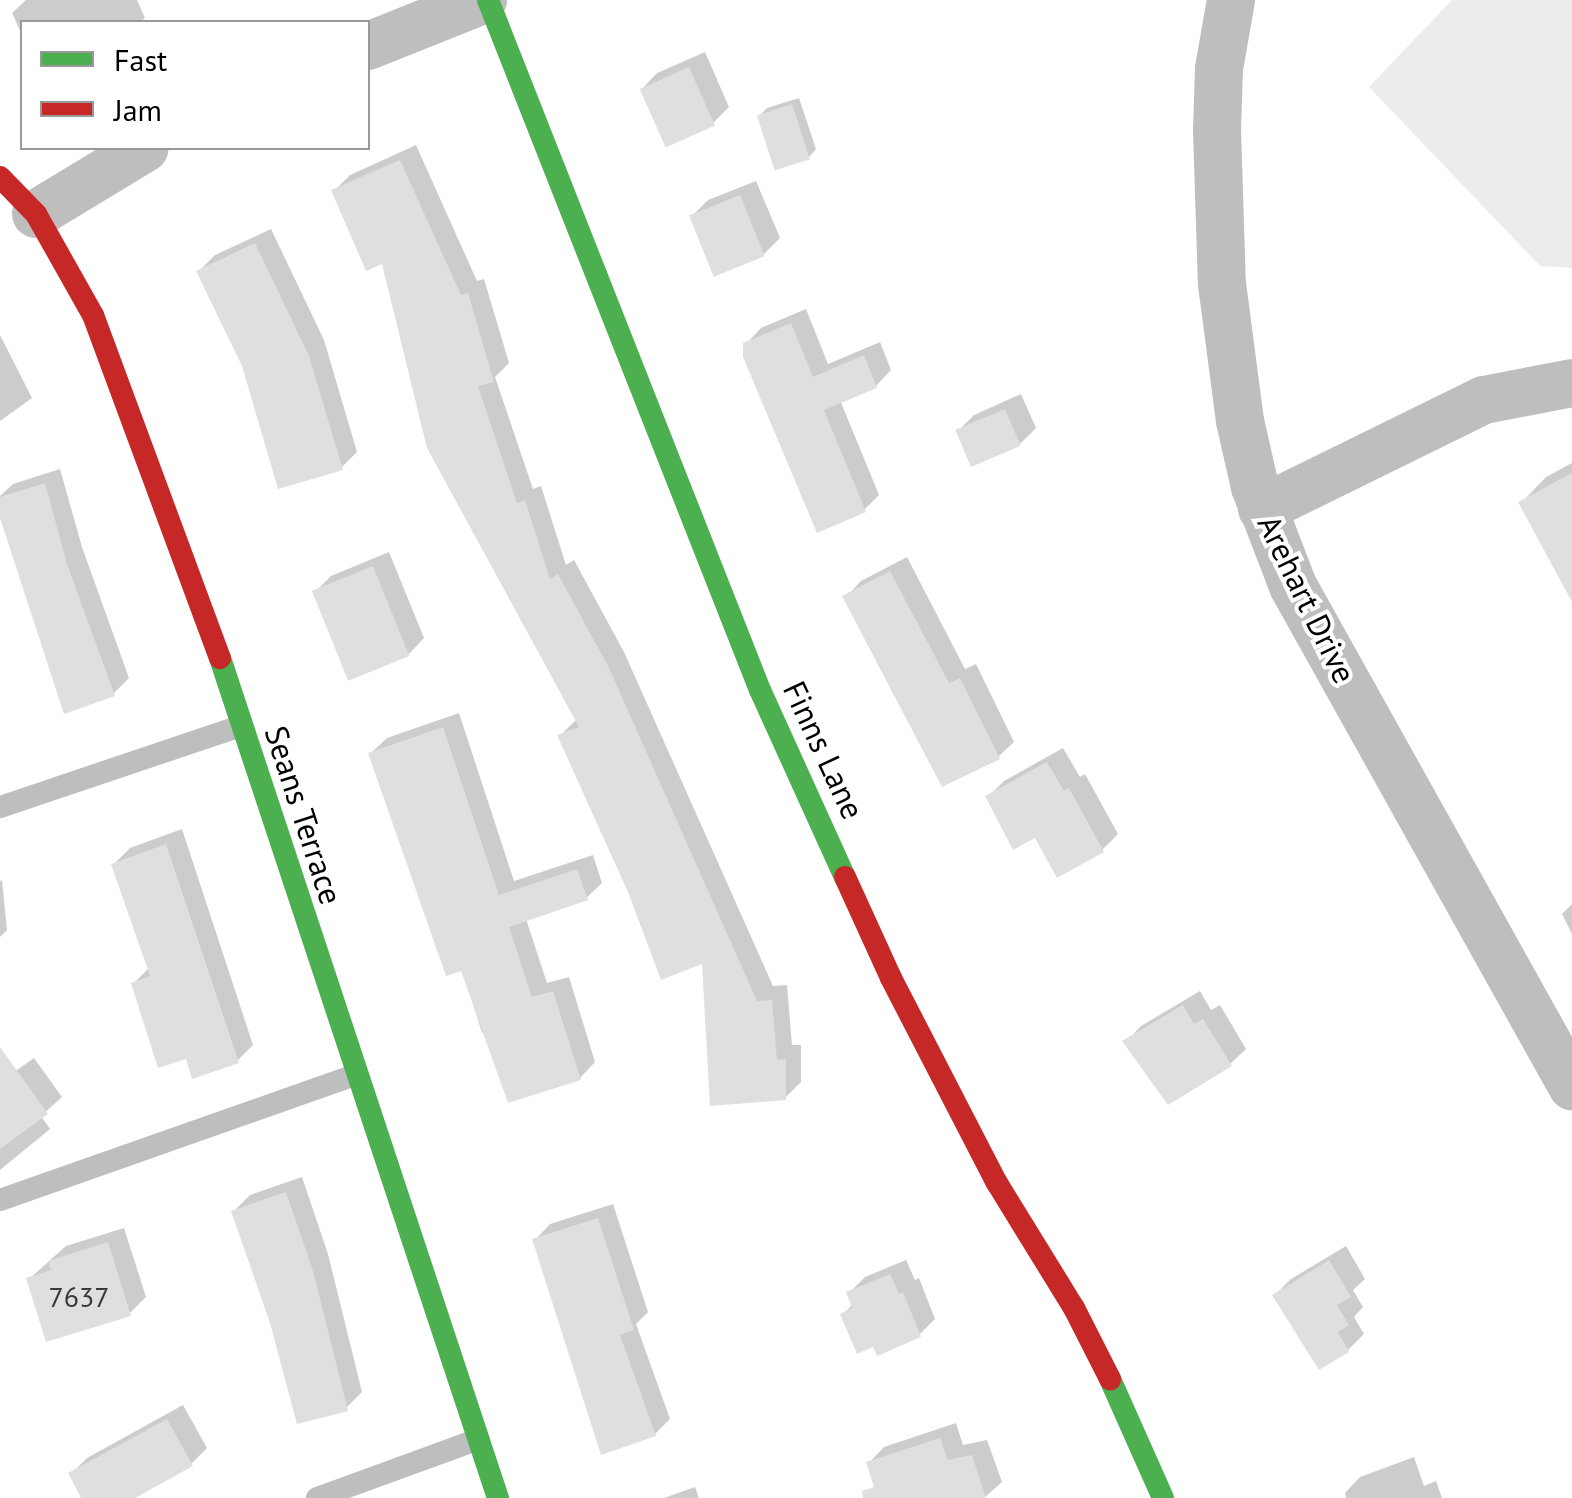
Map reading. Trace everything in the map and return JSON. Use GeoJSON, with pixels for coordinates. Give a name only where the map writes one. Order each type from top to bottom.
{"type":"FeatureCollection","features":[{"type":"Feature","properties":{"kind":"street"},"geometry":{"type":"LineString","coordinates":[[370,45],[485,0]]}},
{"type":"Feature","properties":{"kind":"street","name":"Finns Lane"},"geometry":{"type":"LineString","coordinates":[[485,0],[768,706],[890,978],[997,1182],[1074,1308],[1134,1426],[1163,1498]]}},
{"type":"Feature","properties":{"kind":"street","name":"Arehart Drive"},"geometry":{"type":"LineString","coordinates":[[1231,0],[1219,69],[1217,129],[1222,284],[1240,421],[1262,509],[1294,586],[1572,1086]]}},
{"type":"Feature","properties":{"kind":"street"},"geometry":{"type":"LineString","coordinates":[[11,193],[139,150]]}},
{"type":"Feature","properties":{"kind":"street","name":"Seans Terrace"},"geometry":{"type":"LineString","coordinates":[[11,193],[93,315],[202,603],[498,1498]]}},
{"type":"Feature","properties":{"kind":"street"},"geometry":{"type":"LineString","coordinates":[[1262,509],[1484,400],[1572,383]]}},
{"type":"Feature","properties":{"kind":"lane"},"geometry":{"type":"LineString","coordinates":[[0,807],[240,726]]}},
{"type":"Feature","properties":{"kind":"lane"},"geometry":{"type":"LineString","coordinates":[[0,1200],[357,1074]]}},
{"type":"Feature","properties":{"kind":"lane"},"geometry":{"type":"LineString","coordinates":[[317,1498],[479,1439]]}},
{"type":"Feature","properties":{"kind":"shaded area"},"geometry":{"type":"Polygon","coordinates":[[[1452,0],[1572,0],[1572,268],[1540,266],[1369,87],[1452,0]]]}},
{"type":"Feature","properties":{"kind":"building"},"geometry":{"type":"Polygon","coordinates":[[[689,67],[715,125],[666,147],[640,89],[689,67]]]}},
{"type":"Feature","properties":{"kind":"building"},"geometry":{"type":"Polygon","coordinates":[[[792,104],[810,159],[775,171],[757,115],[792,104]]]}},
{"type":"Feature","properties":{"kind":"building"},"geometry":{"type":"Polygon","coordinates":[[[400,160],[461,295],[468,293],[494,382],[478,386],[517,503],[525,500],[550,579],[558,574],[609,668],[757,1001],[772,1000],[777,1060],[786,1059],[786,1100],[710,1106],[702,964],[661,980],[628,892],[557,735],[579,727],[427,448],[382,264],[366,271],[331,190],[400,160]]]}},
{"type":"Feature","properties":{"kind":"building"},"geometry":{"type":"Polygon","coordinates":[[[740,195],[765,256],[714,277],[689,216],[740,195]]]}},
{"type":"Feature","properties":{"kind":"building"},"geometry":{"type":"Polygon","coordinates":[[[255,243],[309,356],[343,470],[278,489],[242,366],[196,271],[255,243]]]}},
{"type":"Feature","properties":{"kind":"building"},"geometry":{"type":"Polygon","coordinates":[[[791,323],[813,377],[864,355],[877,388],[824,410],[866,512],[817,533],[743,357],[743,343],[791,323]]]}},
{"type":"Feature","properties":{"kind":"building"},"geometry":{"type":"Polygon","coordinates":[[[1005,409],[1021,446],[971,467],[955,430],[1005,409]]]}},
{"type":"Feature","properties":{"kind":"building"},"geometry":{"type":"Polygon","coordinates":[[[1572,473],[1572,602],[1518,502],[1572,473]]]}},
{"type":"Feature","properties":{"kind":"building"},"geometry":{"type":"Polygon","coordinates":[[[45,483],[67,564],[115,696],[64,714],[0,518],[0,497],[45,483]]]}},
{"type":"Feature","properties":{"kind":"building"},"geometry":{"type":"Polygon","coordinates":[[[373,566],[409,656],[348,681],[312,591],[373,566]]]}},
{"type":"Feature","properties":{"kind":"building"},"geometry":{"type":"Polygon","coordinates":[[[890,571],[949,683],[960,678],[1000,759],[942,787],[842,596],[890,571]]]}},
{"type":"Feature","properties":{"kind":"building"},"geometry":{"type":"Polygon","coordinates":[[[443,727],[499,895],[577,869],[588,900],[509,927],[532,997],[553,991],[581,1080],[508,1103],[461,971],[446,976],[368,753],[443,727]]]}},
{"type":"Feature","properties":{"kind":"building"},"geometry":{"type":"Polygon","coordinates":[[[1047,762],[1064,791],[1069,788],[1104,852],[1057,878],[1035,838],[1013,850],[985,796],[1047,762]]]}},
{"type":"Feature","properties":{"kind":"building"},"geometry":{"type":"Polygon","coordinates":[[[166,844],[239,1063],[192,1079],[186,1059],[158,1068],[131,983],[150,976],[111,864],[166,844]]]}},
{"type":"Feature","properties":{"kind":"building"},"geometry":{"type":"Polygon","coordinates":[[[1183,1005],[1194,1024],[1203,1019],[1232,1066],[1168,1105],[1122,1041],[1183,1005]]]}},
{"type":"Feature","properties":{"kind":"building"},"geometry":{"type":"Polygon","coordinates":[[[0,1047],[48,1114],[0,1149],[0,1047]]]}},
{"type":"Feature","properties":{"kind":"building"},"geometry":{"type":"Polygon","coordinates":[[[286,1192],[313,1271],[348,1411],[297,1424],[270,1323],[231,1211],[286,1192]]]}},
{"type":"Feature","properties":{"kind":"building"},"geometry":{"type":"Polygon","coordinates":[[[598,1218],[634,1330],[620,1335],[656,1436],[601,1455],[532,1239],[598,1218]]]}},
{"type":"Feature","properties":{"kind":"building"},"geometry":{"type":"Polygon","coordinates":[[[108,1242],[131,1316],[46,1342],[26,1278],[51,1270],[48,1261],[108,1242]]]}},
{"type":"Feature","properties":{"kind":"building"},"geometry":{"type":"Polygon","coordinates":[[[1329,1260],[1351,1297],[1337,1305],[1349,1325],[1338,1332],[1349,1352],[1319,1370],[1272,1295],[1329,1260]]]}},
{"type":"Feature","properties":{"kind":"building"},"geometry":{"type":"Polygon","coordinates":[[[890,1274],[899,1294],[903,1292],[921,1337],[877,1356],[873,1347],[857,1354],[840,1314],[852,1308],[846,1292],[890,1274]]]}},
{"type":"Feature","properties":{"kind":"building"},"geometry":{"type":"Polygon","coordinates":[[[167,1419],[193,1466],[135,1498],[81,1498],[68,1473],[167,1419]]]}},
{"type":"Feature","properties":{"kind":"building"},"geometry":{"type":"Polygon","coordinates":[[[940,1438],[948,1460],[972,1455],[986,1498],[863,1498],[862,1491],[874,1487],[866,1462],[940,1438]]]}},
{"type":"Feature","properties":{"kind":"traffic: fast"},"geometry":{"type":"LineString","coordinates":[[488,0],[760,690],[845,877]]}},
{"type":"Feature","properties":{"kind":"traffic: fast"},"geometry":{"type":"LineString","coordinates":[[220,658],[498,1498]]}},
{"type":"Feature","properties":{"kind":"traffic: fast"},"geometry":{"type":"LineString","coordinates":[[1110,1379],[1163,1498]]}},
{"type":"Feature","properties":{"kind":"traffic: jam"},"geometry":{"type":"LineString","coordinates":[[0,177],[36,214],[93,315],[220,658]]}},
{"type":"Feature","properties":{"kind":"traffic: jam"},"geometry":{"type":"LineString","coordinates":[[845,877],[891,978],[997,1183],[1074,1308],[1110,1379]]}}]}
